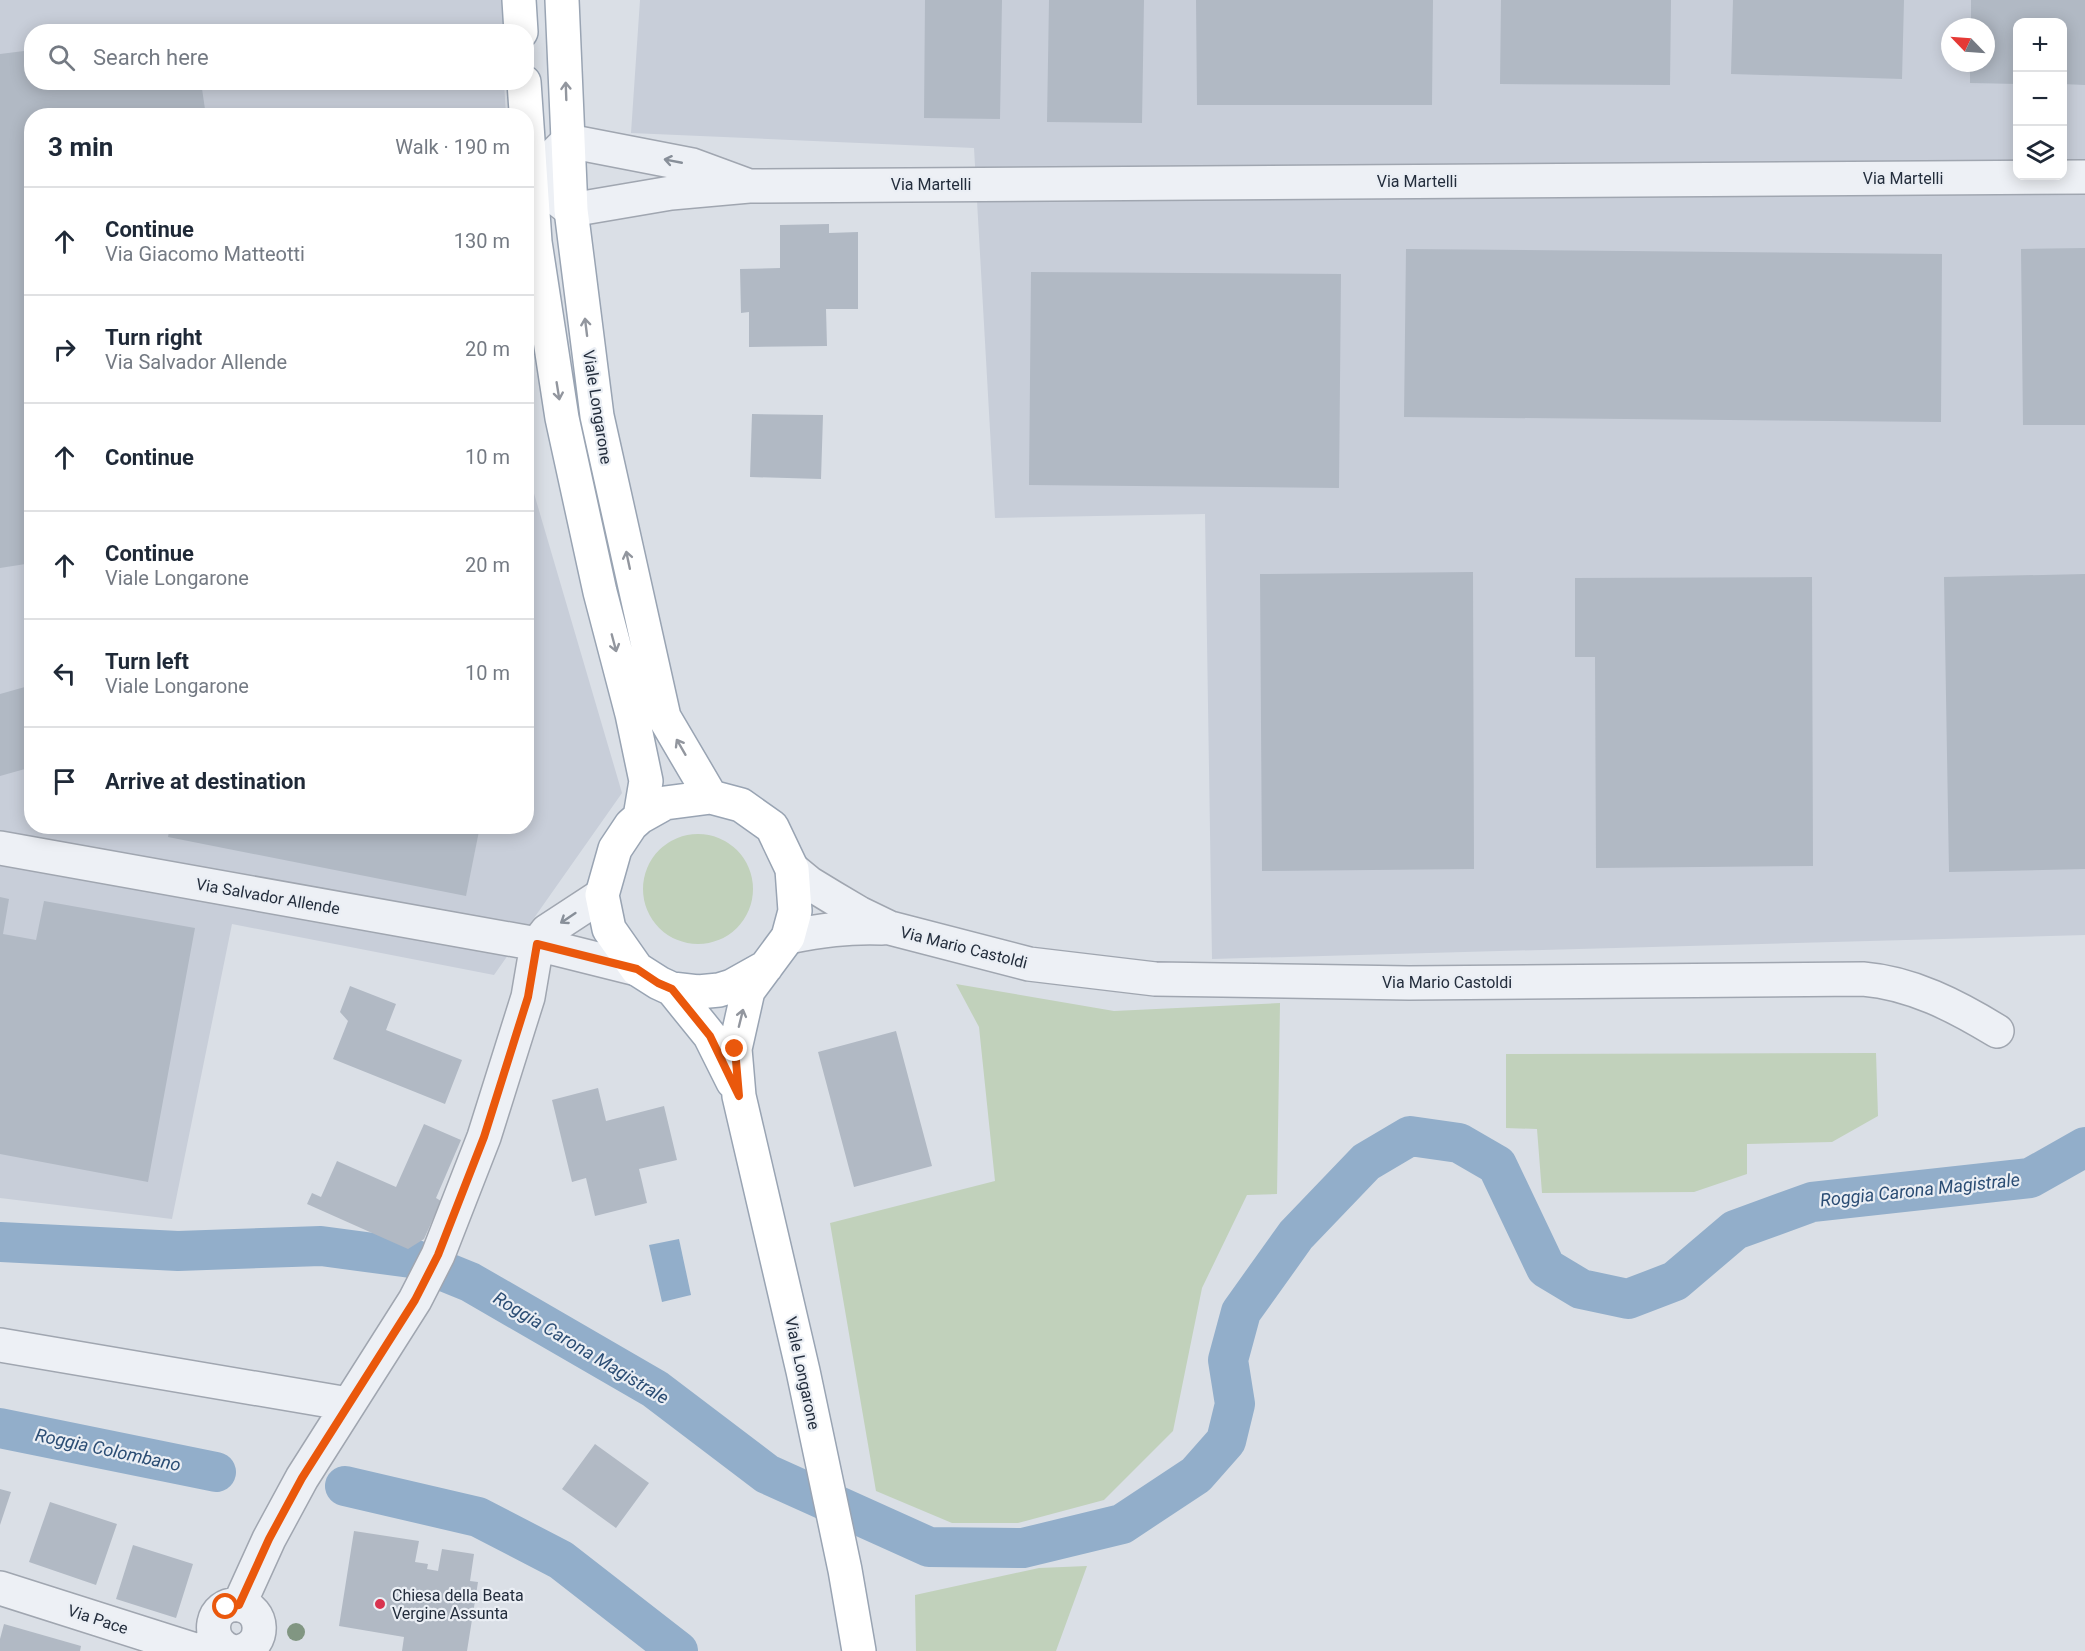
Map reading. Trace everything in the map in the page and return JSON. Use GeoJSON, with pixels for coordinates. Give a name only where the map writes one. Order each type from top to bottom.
{"type":"FeatureCollection","features":[{"type":"Feature","properties":{"kind":"main road"},"geometry":{"type":"LineString","coordinates":[[519,0],[520,24]]}},
{"type":"Feature","properties":{"kind":"main road","name":"Viale Longarone"},"geometry":{"type":"LineString","coordinates":[[562,0],[572,210],[597,416],[664,717],[711,797]]}},
{"type":"Feature","properties":{"kind":"main road","name":"Viale Longarone"},"geometry":{"type":"LineString","coordinates":[[525,90],[526,108]]}},
{"type":"Feature","properties":{"kind":"main road","name":"Viale Longarone"},"geometry":{"type":"LineString","coordinates":[[534,242],[562,418],[600,592],[632,714],[646,781],[640,817]]}},
{"type":"Feature","properties":{"kind":"main road"},"geometry":{"type":"LineString","coordinates":[[711,797],[741,805],[772,827],[792,869],[795,911],[788,937],[766,967],[732,987],[698,992],[672,989],[637,969],[609,929],[602,895],[615,849],[631,825],[640,817],[665,803],[711,797]]}},
{"type":"Feature","properties":{"kind":"main road","name":"Viale Longarone"},"geometry":{"type":"LineString","coordinates":[[766,967],[748,992],[738,1030],[735,1049],[739,1096],[803,1371],[860,1651]]}},
{"type":"Feature","properties":{"kind":"main road","name":"Viale Longarone"},"geometry":{"type":"LineString","coordinates":[[672,989],[710,1036],[739,1096]]}},
{"type":"Feature","properties":{"kind":"street"},"geometry":{"type":"LineString","coordinates":[[534,175],[568,141]]}},
{"type":"Feature","properties":{"kind":"street","name":"Via Martelli"},"geometry":{"type":"LineString","coordinates":[[568,141],[692,165],[749,186]]}},
{"type":"Feature","properties":{"kind":"street","name":"Via Martelli"},"geometry":{"type":"LineString","coordinates":[[572,210],[671,193],[749,186],[2085,177]]}},
{"type":"Feature","properties":{"kind":"street"},"geometry":{"type":"LineString","coordinates":[[534,180],[572,210]]}},
{"type":"Feature","properties":{"kind":"street","name":"Via Salvador Allende"},"geometry":{"type":"LineString","coordinates":[[0,848],[537,944],[637,969]]}},
{"type":"Feature","properties":{"kind":"street","name":"Via Mario Castoldi"},"geometry":{"type":"LineString","coordinates":[[792,869],[832,897],[890,928],[1029,964],[1155,979],[1409,983],[1863,979],[1887,981],[1915,989],[1967,1013],[1997,1031]]}},
{"type":"Feature","properties":{"kind":"street"},"geometry":{"type":"LineString","coordinates":[[228,1647],[260,1633],[258,1618],[246,1607],[239,1605],[269,1539],[302,1478],[415,1300],[438,1255],[488,1126],[528,997],[537,944],[547,931],[602,895]]}},
{"type":"Feature","properties":{"kind":"street","name":"Via Mario Castoldi"},"geometry":{"type":"LineString","coordinates":[[788,937],[837,928],[890,928]]}},
{"type":"Feature","properties":{"kind":"street"},"geometry":{"type":"LineString","coordinates":[[0,1344],[348,1404]]}},
{"type":"Feature","properties":{"kind":"street","name":"Via Pace"},"geometry":{"type":"LineString","coordinates":[[0,1588],[228,1647]]}},
{"type":"Feature","properties":{"kind":"shaded area"},"geometry":{"type":"Polygon","coordinates":[[[0,0],[505,0],[505,24],[24,24],[24,90],[504,90],[506,108],[24,108],[24,834],[534,834],[534,493],[622,793],[494,975],[232,924],[172,1219],[0,1198],[0,0]]]}},
{"type":"Feature","properties":{"kind":"shaded area"},"geometry":{"type":"Polygon","coordinates":[[[640,0],[2085,0],[2085,935],[1212,959],[1205,514],[995,518],[974,148],[631,133],[640,0]]]}},
{"type":"Feature","properties":{"kind":"green space"},"geometry":{"type":"Polygon","coordinates":[[[698,834],[719,838],[737,850],[749,868],[753,889],[749,910],[737,928],[719,940],[698,944],[677,940],[659,928],[647,910],[643,889],[647,868],[659,850],[677,838],[698,834]]]}},
{"type":"Feature","properties":{"kind":"green space"},"geometry":{"type":"Polygon","coordinates":[[[956,984],[1114,1011],[1280,1003],[1277,1194],[1247,1195],[1202,1288],[1173,1431],[1104,1500],[1018,1523],[952,1523],[876,1491],[830,1223],[995,1181],[979,1027],[956,984]]]}},
{"type":"Feature","properties":{"kind":"green space"},"geometry":{"type":"Polygon","coordinates":[[[1876,1053],[1878,1116],[1832,1142],[1747,1144],[1747,1174],[1694,1192],[1542,1193],[1537,1129],[1506,1128],[1506,1054],[1876,1053]]]}},
{"type":"Feature","properties":{"kind":"green space"},"geometry":{"type":"Polygon","coordinates":[[[1087,1566],[1056,1651],[916,1651],[915,1595],[1039,1568],[1087,1566]]]}},
{"type":"Feature","properties":{"kind":"water"},"geometry":{"type":"Polygon","coordinates":[[[679,1239],[691,1295],[662,1302],[649,1245],[679,1239]]]}},
{"type":"Feature","properties":{"kind":"building"},"geometry":{"type":"Polygon","coordinates":[[[925,0],[1002,0],[1000,119],[924,118],[925,0]]]}},
{"type":"Feature","properties":{"kind":"building"},"geometry":{"type":"Polygon","coordinates":[[[1049,0],[1144,0],[1142,123],[1047,122],[1049,0]]]}},
{"type":"Feature","properties":{"kind":"building"},"geometry":{"type":"Polygon","coordinates":[[[1196,0],[1433,0],[1432,105],[1197,105],[1196,0]]]}},
{"type":"Feature","properties":{"kind":"building"},"geometry":{"type":"Polygon","coordinates":[[[1501,0],[1671,0],[1670,85],[1500,84],[1501,0]]]}},
{"type":"Feature","properties":{"kind":"building"},"geometry":{"type":"Polygon","coordinates":[[[1733,0],[1904,0],[1902,79],[1731,74],[1733,0]]]}},
{"type":"Feature","properties":{"kind":"building"},"geometry":{"type":"Polygon","coordinates":[[[1971,0],[2085,0],[2085,85],[2067,84],[2067,18],[2013,18],[2013,84],[1970,83],[1970,72],[1995,72],[1995,18],[1971,18],[1971,0]]]}},
{"type":"Feature","properties":{"kind":"building"},"geometry":{"type":"Polygon","coordinates":[[[24,51],[24,90],[202,90],[205,108],[24,108],[24,564],[0,568],[0,54],[24,51]]]}},
{"type":"Feature","properties":{"kind":"building"},"geometry":{"type":"Polygon","coordinates":[[[829,224],[829,233],[858,232],[858,309],[826,309],[827,346],[749,347],[749,312],[741,313],[740,269],[780,268],[780,225],[829,224]]]}},
{"type":"Feature","properties":{"kind":"building"},"geometry":{"type":"Polygon","coordinates":[[[2085,248],[2085,425],[2023,425],[2021,249],[2085,248]]]}},
{"type":"Feature","properties":{"kind":"building"},"geometry":{"type":"Polygon","coordinates":[[[1406,249],[1942,254],[1941,422],[1404,417],[1406,249]]]}},
{"type":"Feature","properties":{"kind":"building"},"geometry":{"type":"Polygon","coordinates":[[[1031,272],[1341,274],[1339,488],[1029,485],[1031,272]]]}},
{"type":"Feature","properties":{"kind":"building"},"geometry":{"type":"Polygon","coordinates":[[[752,414],[823,415],[821,479],[750,477],[752,414]]]}},
{"type":"Feature","properties":{"kind":"building"},"geometry":{"type":"Polygon","coordinates":[[[1473,572],[1474,869],[1262,871],[1260,574],[1473,572]]]}},
{"type":"Feature","properties":{"kind":"building"},"geometry":{"type":"Polygon","coordinates":[[[2085,574],[2085,869],[1949,872],[1944,577],[2085,574]]]}},
{"type":"Feature","properties":{"kind":"building"},"geometry":{"type":"Polygon","coordinates":[[[1812,577],[1813,866],[1596,868],[1595,657],[1575,657],[1575,578],[1812,577]]]}},
{"type":"Feature","properties":{"kind":"building"},"geometry":{"type":"Polygon","coordinates":[[[24,687],[24,769],[0,776],[0,694],[24,687]]]}},
{"type":"Feature","properties":{"kind":"building"},"geometry":{"type":"Polygon","coordinates":[[[169,834],[478,834],[466,896],[168,837],[169,834]]]}},
{"type":"Feature","properties":{"kind":"building"},"geometry":{"type":"Polygon","coordinates":[[[0,897],[9,899],[3,934],[36,940],[44,901],[195,928],[148,1182],[0,1154],[0,897]]]}},
{"type":"Feature","properties":{"kind":"building"},"geometry":{"type":"Polygon","coordinates":[[[350,986],[396,1004],[386,1030],[462,1060],[445,1104],[333,1059],[348,1021],[340,1012],[350,986]]]}},
{"type":"Feature","properties":{"kind":"building"},"geometry":{"type":"Polygon","coordinates":[[[896,1031],[932,1166],[854,1187],[818,1052],[896,1031]]]}},
{"type":"Feature","properties":{"kind":"building"},"geometry":{"type":"Polygon","coordinates":[[[598,1088],[606,1121],[664,1106],[677,1160],[639,1169],[647,1203],[595,1216],[586,1178],[572,1182],[552,1100],[598,1088]]]}},
{"type":"Feature","properties":{"kind":"building"},"geometry":{"type":"Polygon","coordinates":[[[424,1124],[461,1140],[436,1198],[441,1201],[424,1239],[408,1249],[307,1204],[312,1193],[321,1197],[337,1161],[396,1187],[424,1124]]]}},
{"type":"Feature","properties":{"kind":"building"},"geometry":{"type":"Polygon","coordinates":[[[595,1444],[649,1483],[616,1528],[562,1489],[595,1444]]]}},
{"type":"Feature","properties":{"kind":"building"},"geometry":{"type":"Polygon","coordinates":[[[0,1489],[11,1492],[0,1525],[0,1489]]]}},
{"type":"Feature","properties":{"kind":"building"},"geometry":{"type":"Polygon","coordinates":[[[50,1502],[117,1524],[96,1585],[29,1562],[50,1502]]]}},
{"type":"Feature","properties":{"kind":"building"},"geometry":{"type":"Polygon","coordinates":[[[354,1531],[419,1541],[415,1562],[428,1564],[427,1569],[438,1571],[442,1549],[474,1554],[470,1581],[478,1582],[467,1651],[402,1651],[404,1637],[339,1626],[354,1531]]]}},
{"type":"Feature","properties":{"kind":"building"},"geometry":{"type":"Polygon","coordinates":[[[133,1545],[193,1564],[176,1618],[116,1599],[133,1545]]]}},
{"type":"Feature","properties":{"kind":"building"},"geometry":{"type":"Polygon","coordinates":[[[4,1624],[81,1646],[80,1651],[0,1651],[4,1624]]]}},
{"type":"Feature","properties":{"kind":"waterway","name":"Roggia Carona Magistrale"},"geometry":{"type":"LineString","coordinates":[[0,1242],[178,1251],[321,1246],[411,1258],[470,1282],[655,1389],[767,1474],[929,1547],[1023,1548],[1122,1524],[1196,1475],[1226,1441],[1235,1404],[1228,1360],[1241,1312],[1296,1235],[1366,1162],[1410,1136],[1459,1143],[1497,1165],[1546,1268],[1581,1289],[1628,1299],[1675,1281],[1735,1230],[1812,1202],[2030,1178],[2085,1147]]}},
{"type":"Feature","properties":{"kind":"waterway","name":"Roggia Colombano"},"geometry":{"type":"LineString","coordinates":[[0,1428],[216,1472]]}},
{"type":"Feature","properties":{"kind":"waterway","name":"Roggia Colombano"},"geometry":{"type":"LineString","coordinates":[[345,1486],[478,1517],[561,1560],[678,1651]]}},
{"type":"Feature","properties":{"kind":"place","name":"Chiesa della Beata Vergine Assunta"},"geometry":{"type":"Point","coordinates":[380,1604]}},
{"type":"Feature","properties":{"kind":"route"},"geometry":{"type":"LineString","coordinates":[[226,1607],[239,1605],[269,1539],[302,1478],[415,1300],[438,1255],[484,1137],[528,997],[537,944],[637,969],[672,989],[710,1036],[739,1096],[735,1049]]}}]}
